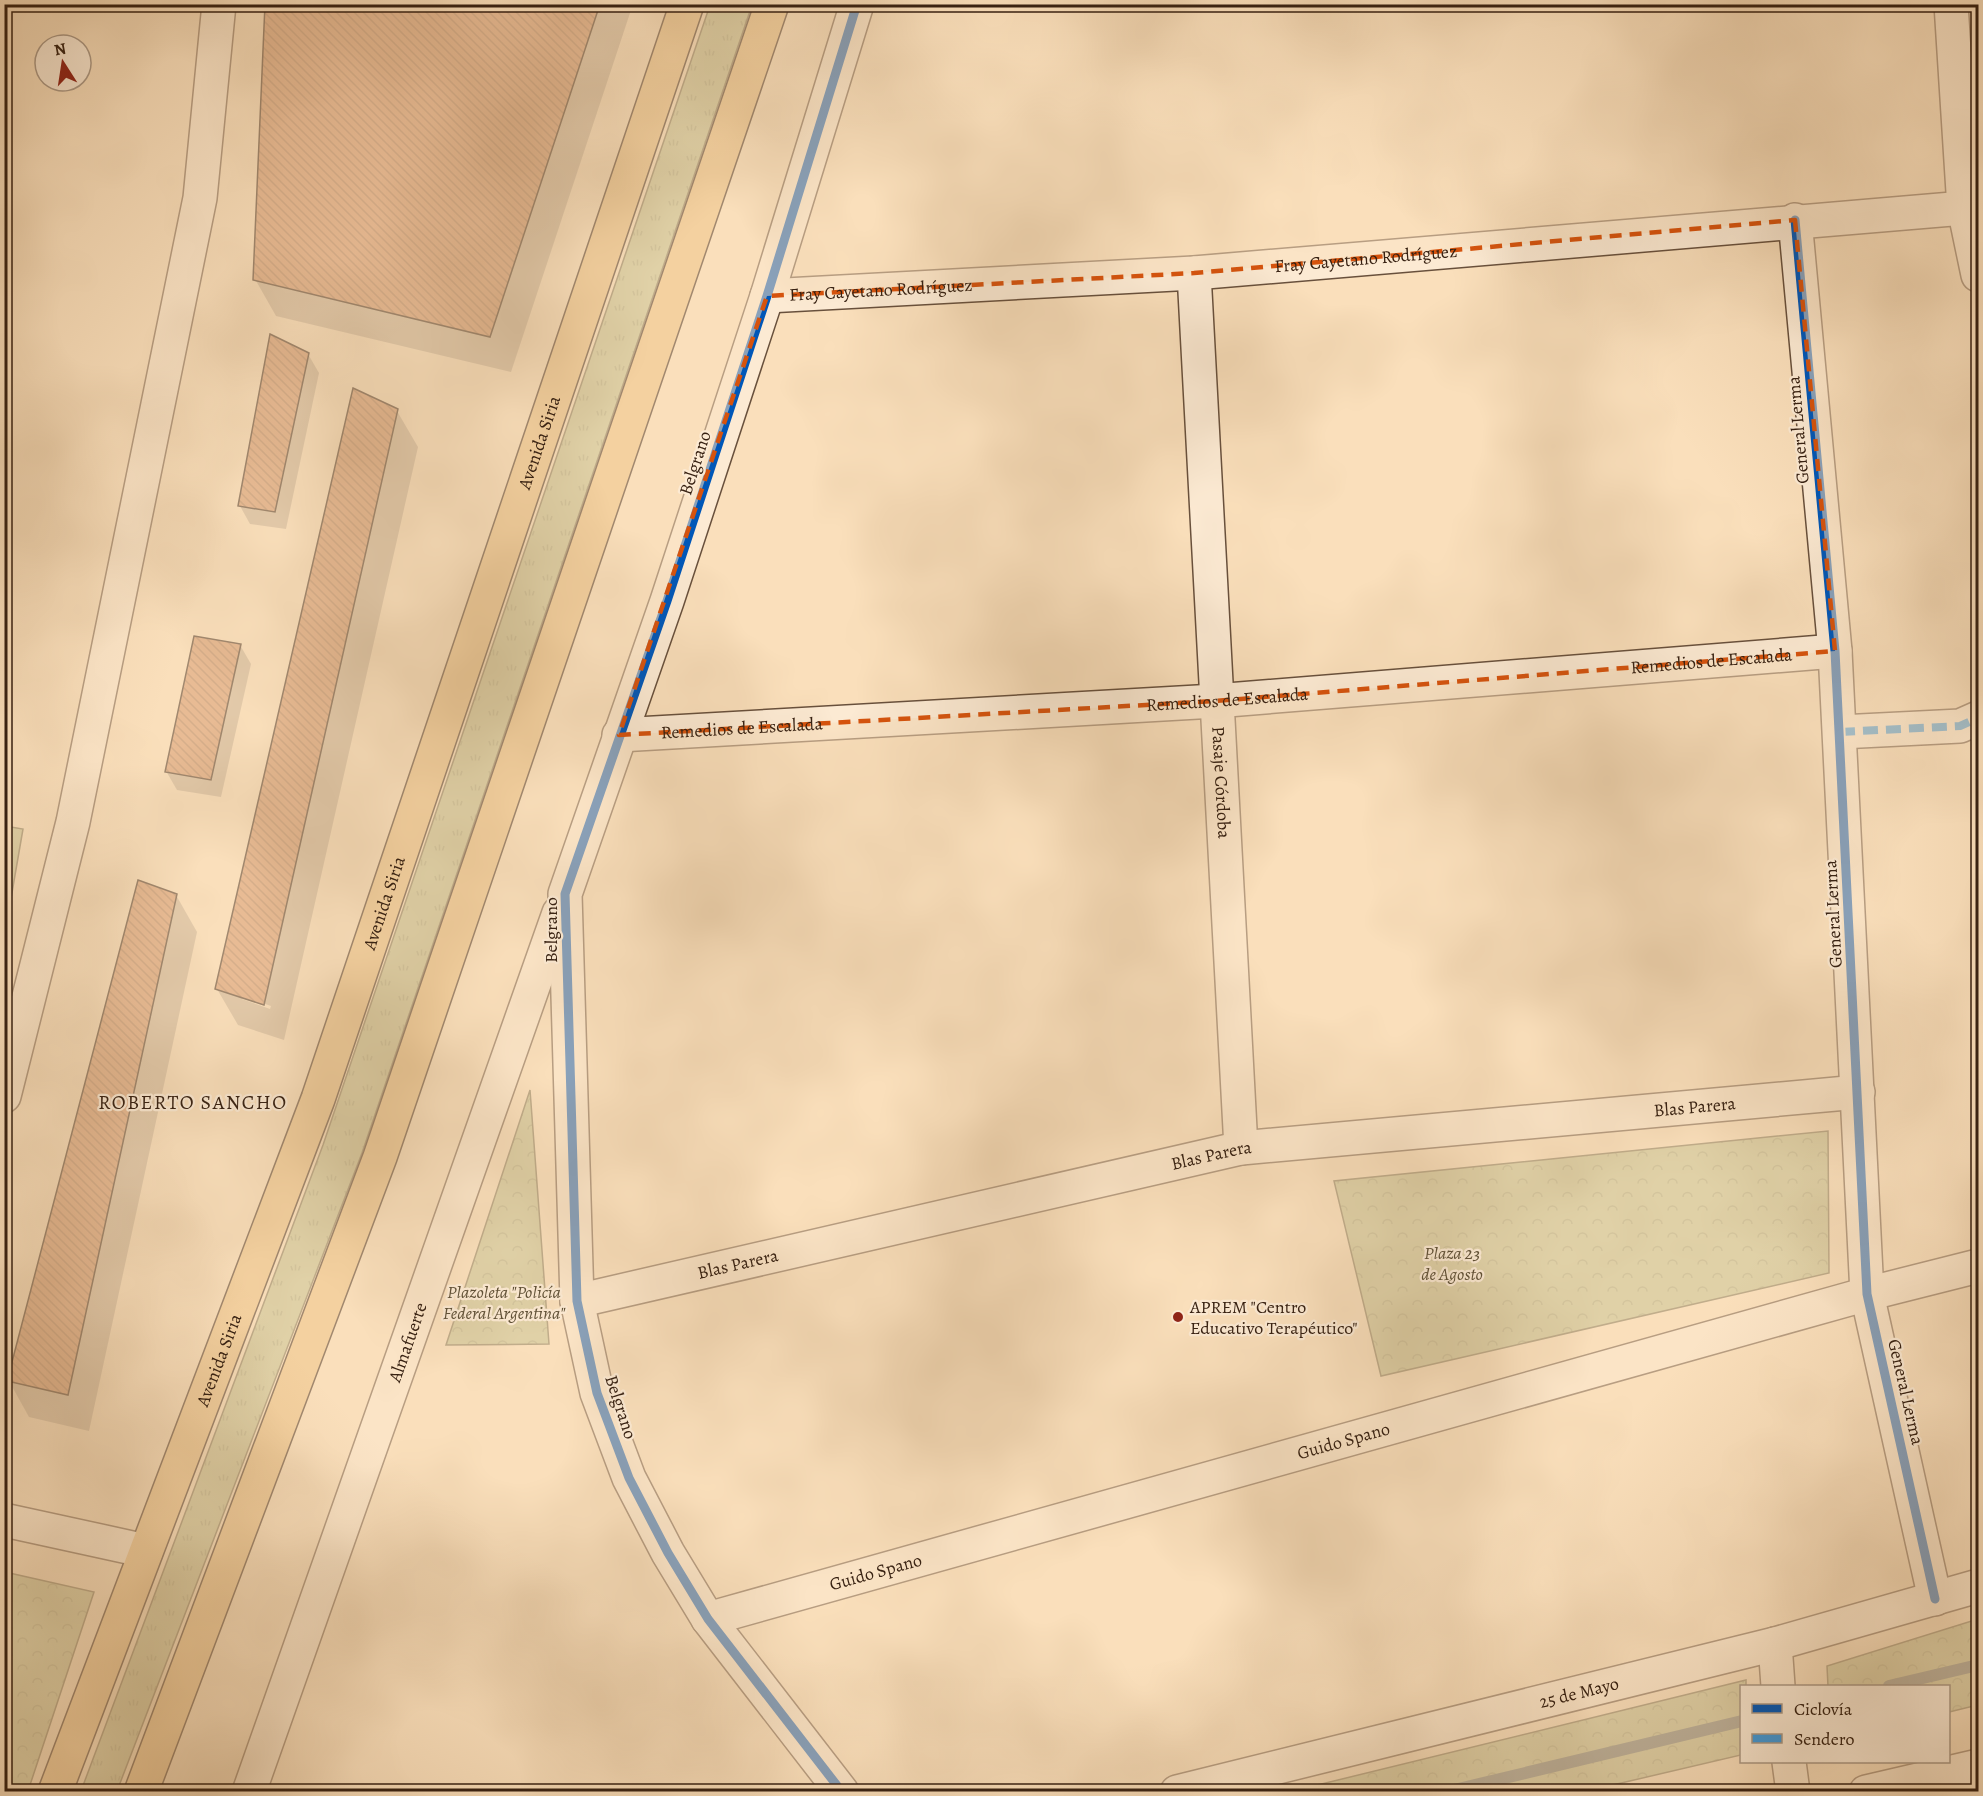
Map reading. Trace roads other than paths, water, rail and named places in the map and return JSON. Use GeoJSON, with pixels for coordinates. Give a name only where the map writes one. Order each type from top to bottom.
{"type":"FeatureCollection","features":[{"type":"Feature","properties":{"kind":"main road","name":"Avenida Siria"},"geometry":{"type":"LineString","coordinates":[[55,1791],[318,1099],[687,4]]}},
{"type":"Feature","properties":{"kind":"main road"},"geometry":{"type":"LineString","coordinates":[[141,1791],[380,1157],[772,4]]}},
{"type":"Feature","properties":{"kind":"street"},"geometry":{"type":"LineString","coordinates":[[4,1095],[73,822],[198,210],[219,4]]}},
{"type":"Feature","properties":{"kind":"street","name":"Belgrano"},"geometry":{"type":"LineString","coordinates":[[842,1791],[708,1619],[668,1553],[629,1478],[597,1393],[577,1301],[565,894],[667,601],[768,296],[857,4]]}},
{"type":"Feature","properties":{"kind":"street"},"geometry":{"type":"LineString","coordinates":[[1951,4],[1964,208],[1978,275]]}},
{"type":"Feature","properties":{"kind":"street","name":"Fray Cayetano Rodríguez"},"geometry":{"type":"LineString","coordinates":[[768,296],[1194,273],[1795,220],[1964,208]]}},
{"type":"Feature","properties":{"kind":"street","name":"General Lerma"},"geometry":{"type":"LineString","coordinates":[[1795,220],[1835,651],[1867,1294],[1935,1599]]}},
{"type":"Feature","properties":{"kind":"street","name":"Pasaje Córdoba"},"geometry":{"type":"LineString","coordinates":[[1194,273],[1215,701],[1242,1148]]}},
{"type":"Feature","properties":{"kind":"street","name":"Remedios de Escalada"},"geometry":{"type":"LineString","coordinates":[[619,735],[1215,701],[1835,651]]}},
{"type":"Feature","properties":{"kind":"street"},"geometry":{"type":"LineString","coordinates":[[1840,732],[1960,726],[1978,718]]}},
{"type":"Feature","properties":{"kind":"street","name":"Almafuerte"},"geometry":{"type":"LineString","coordinates":[[249,1791],[565,894]]}},
{"type":"Feature","properties":{"kind":"street","name":"Blas Parera"},"geometry":{"type":"LineString","coordinates":[[577,1301],[1242,1148],[1858,1092]]}},
{"type":"Feature","properties":{"kind":"street","name":"Guido Spano"},"geometry":{"type":"LineString","coordinates":[[708,1619],[1867,1294],[1978,1266]]}},
{"type":"Feature","properties":{"kind":"street"},"geometry":{"type":"LineString","coordinates":[[4,1520],[146,1551]]}},
{"type":"Feature","properties":{"kind":"street","name":"25 de Mayo"},"geometry":{"type":"LineString","coordinates":[[1177,1791],[1775,1644],[1978,1586]]}},
{"type":"Feature","properties":{"kind":"street"},"geometry":{"type":"LineString","coordinates":[[1775,1644],[1778,1685]]}},
{"type":"Feature","properties":{"kind":"street"},"geometry":{"type":"LineString","coordinates":[[1789,1763],[1793,1791]]}},
{"type":"Feature","properties":{"kind":"street"},"geometry":{"type":"LineString","coordinates":[[1866,1791],[1978,1766]]}},
{"type":"Feature","properties":{"kind":"waterway"},"geometry":{"type":"LineString","coordinates":[[1893,1685],[1978,1665]]}},
{"type":"Feature","properties":{"kind":"waterway"},"geometry":{"type":"LineString","coordinates":[[1446,1792],[1740,1721]]}},
{"type":"Feature","properties":{"kind":"place","name":"APREM \"Centro Educativo Terapéutico\""},"geometry":{"type":"Point","coordinates":[1178,1317]}},
{"type":"Feature","properties":{"kind":"district","name":"ROBERTO SANCHO"},"geometry":{"type":"Point","coordinates":[193,1102]}},
{"type":"Feature","properties":{"kind":"park label","name":"Plaza 23 de Agosto"},"geometry":{"type":"Point","coordinates":[1452,1263]}},
{"type":"Feature","properties":{"kind":"park label","name":"Plazoleta \"Policía Federal Argentina\""},"geometry":{"type":"Point","coordinates":[504,1302]}}]}
